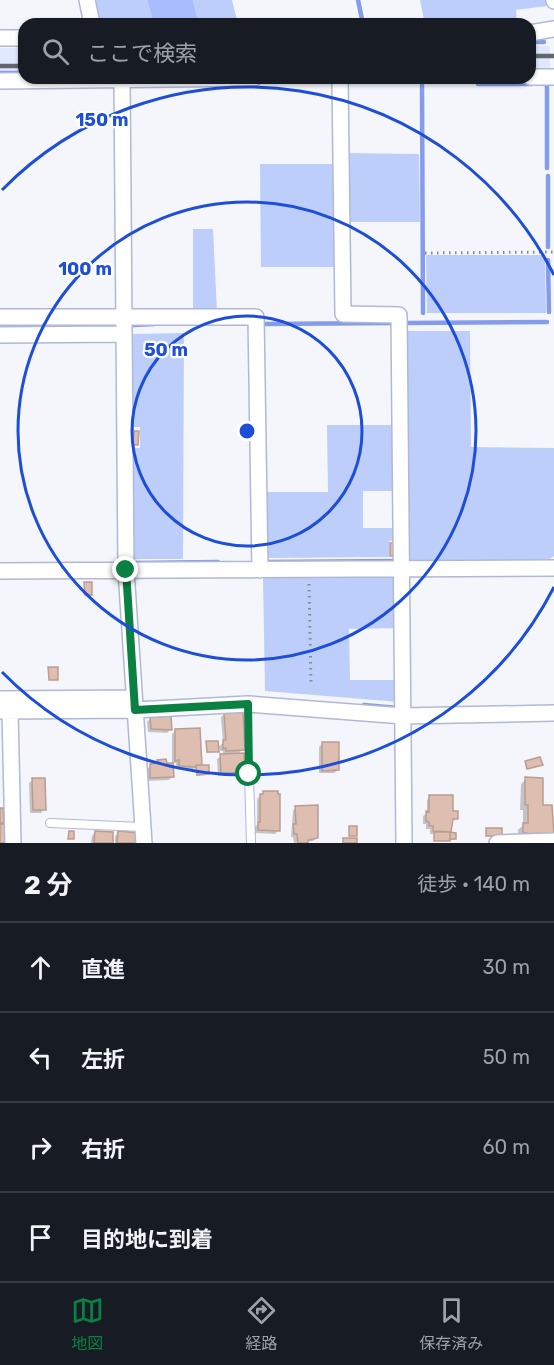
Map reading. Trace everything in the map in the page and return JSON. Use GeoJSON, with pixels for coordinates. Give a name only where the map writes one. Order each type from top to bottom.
{"type":"FeatureCollection","features":[{"type":"Feature","properties":{"kind":"street"},"geometry":{"type":"LineString","coordinates":[[87,0],[91,18]]}},
{"type":"Feature","properties":{"kind":"street"},"geometry":{"type":"LineString","coordinates":[[536,32],[554,29]]}},
{"type":"Feature","properties":{"kind":"street"},"geometry":{"type":"LineString","coordinates":[[0,39],[18,38]]}},
{"type":"Feature","properties":{"kind":"street"},"geometry":{"type":"LineString","coordinates":[[536,77],[554,77]]}},
{"type":"Feature","properties":{"kind":"street"},"geometry":{"type":"LineString","coordinates":[[0,81],[18,81]]}},
{"type":"Feature","properties":{"kind":"street"},"geometry":{"type":"LineString","coordinates":[[122,84],[126,570],[144,843]]}},
{"type":"Feature","properties":{"kind":"street"},"geometry":{"type":"LineString","coordinates":[[340,84],[343,314],[399,315],[404,843]]}},
{"type":"Feature","properties":{"kind":"street"},"geometry":{"type":"LineString","coordinates":[[0,317],[256,317],[260,570]]}},
{"type":"Feature","properties":{"kind":"street"},"geometry":{"type":"LineString","coordinates":[[0,335],[124,334]]}},
{"type":"Feature","properties":{"kind":"street"},"geometry":{"type":"LineString","coordinates":[[0,571],[554,568]]}},
{"type":"Feature","properties":{"kind":"street"},"geometry":{"type":"LineString","coordinates":[[0,699],[134,704],[248,704],[403,716],[554,713]]}},
{"type":"Feature","properties":{"kind":"street"},"geometry":{"type":"LineString","coordinates":[[13,843],[5,711],[134,704]]}},
{"type":"Feature","properties":{"kind":"street"},"geometry":{"type":"LineString","coordinates":[[497,843],[554,841]]}},
{"type":"Feature","properties":{"kind":"lane"},"geometry":{"type":"LineString","coordinates":[[249,774],[250,843]]}},
{"type":"Feature","properties":{"kind":"lane"},"geometry":{"type":"LineString","coordinates":[[50,823],[142,826]]}},
{"type":"Feature","properties":{"kind":"path"},"geometry":{"type":"LineString","coordinates":[[425,253],[554,252]]}},
{"type":"Feature","properties":{"kind":"path"},"geometry":{"type":"LineString","coordinates":[[308,570],[311,685]]}},
{"type":"Feature","properties":{"kind":"path"},"geometry":{"type":"LineString","coordinates":[[248,704],[249,774]]}},
{"type":"Feature","properties":{"kind":"shaded area"},"geometry":{"type":"Polygon","coordinates":[[[91,0],[147,0],[152,18],[95,18],[91,0]]]}},
{"type":"Feature","properties":{"kind":"shaded area"},"geometry":{"type":"Polygon","coordinates":[[[147,0],[193,0],[198,18],[152,18],[147,0]]]}},
{"type":"Feature","properties":{"kind":"shaded area"},"geometry":{"type":"Polygon","coordinates":[[[193,0],[232,0],[236,18],[198,18],[193,0]]]}},
{"type":"Feature","properties":{"kind":"shaded area"},"geometry":{"type":"Polygon","coordinates":[[[420,0],[546,0],[547,6],[516,10],[517,18],[424,18],[420,0]]]}},
{"type":"Feature","properties":{"kind":"shaded area"},"geometry":{"type":"Polygon","coordinates":[[[536,46],[550,46],[550,69],[536,69],[536,46]]]}},
{"type":"Feature","properties":{"kind":"shaded area"},"geometry":{"type":"Polygon","coordinates":[[[0,48],[18,48],[18,71],[0,71],[0,48]]]}},
{"type":"Feature","properties":{"kind":"shaded area"},"geometry":{"type":"Polygon","coordinates":[[[344,153],[419,154],[420,222],[345,222],[344,153]]]}},
{"type":"Feature","properties":{"kind":"shaded area"},"geometry":{"type":"Polygon","coordinates":[[[260,164],[337,164],[338,267],[261,267],[260,164]]]}},
{"type":"Feature","properties":{"kind":"shaded area"},"geometry":{"type":"Polygon","coordinates":[[[193,229],[213,229],[217,312],[193,312],[193,229]]]}},
{"type":"Feature","properties":{"kind":"shaded area"},"geometry":{"type":"Polygon","coordinates":[[[426,255],[545,255],[546,313],[427,313],[426,255]]]}},
{"type":"Feature","properties":{"kind":"shaded area"},"geometry":{"type":"Polygon","coordinates":[[[403,331],[470,331],[471,447],[554,448],[554,556],[546,562],[408,562],[403,331]]]}},
{"type":"Feature","properties":{"kind":"shaded area"},"geometry":{"type":"Polygon","coordinates":[[[184,333],[183,559],[134,559],[133,448],[140,448],[140,427],[133,427],[132,334],[184,333]]]}},
{"type":"Feature","properties":{"kind":"shaded area"},"geometry":{"type":"Polygon","coordinates":[[[327,425],[397,425],[397,491],[363,491],[363,528],[398,528],[398,540],[389,541],[389,557],[264,558],[264,492],[328,492],[327,425]]]}},
{"type":"Feature","properties":{"kind":"shaded area"},"geometry":{"type":"Polygon","coordinates":[[[263,577],[393,577],[398,581],[398,628],[349,629],[350,680],[399,680],[399,702],[265,691],[263,577]]]}},
{"type":"Feature","properties":{"kind":"building"},"geometry":{"type":"Polygon","coordinates":[[[134,431],[139,431],[138,445],[133,445],[134,431]]]}},
{"type":"Feature","properties":{"kind":"building"},"geometry":{"type":"Polygon","coordinates":[[[390,543],[396,543],[396,556],[390,556],[390,543]]]}},
{"type":"Feature","properties":{"kind":"building"},"geometry":{"type":"Polygon","coordinates":[[[84,582],[92,582],[92,595],[85,595],[84,582]]]}},
{"type":"Feature","properties":{"kind":"building"},"geometry":{"type":"Polygon","coordinates":[[[48,667],[58,667],[58,680],[49,680],[48,667]]]}},
{"type":"Feature","properties":{"kind":"building"},"geometry":{"type":"Polygon","coordinates":[[[243,711],[245,750],[226,751],[226,748],[223,749],[223,740],[226,740],[224,712],[243,711]]]}},
{"type":"Feature","properties":{"kind":"building"},"geometry":{"type":"Polygon","coordinates":[[[171,716],[172,730],[151,729],[150,717],[171,716]]]}},
{"type":"Feature","properties":{"kind":"building"},"geometry":{"type":"Polygon","coordinates":[[[200,728],[202,765],[179,766],[179,760],[175,761],[175,729],[200,728]]]}},
{"type":"Feature","properties":{"kind":"building"},"geometry":{"type":"Polygon","coordinates":[[[206,741],[218,741],[219,752],[207,752],[206,741]]]}},
{"type":"Feature","properties":{"kind":"building"},"geometry":{"type":"Polygon","coordinates":[[[322,742],[339,742],[339,770],[322,771],[322,742]]]}},
{"type":"Feature","properties":{"kind":"building"},"geometry":{"type":"Polygon","coordinates":[[[244,753],[245,772],[221,773],[220,754],[244,753]]]}},
{"type":"Feature","properties":{"kind":"building"},"geometry":{"type":"Polygon","coordinates":[[[540,757],[543,765],[527,769],[525,761],[540,757]]]}},
{"type":"Feature","properties":{"kind":"building"},"geometry":{"type":"Polygon","coordinates":[[[166,759],[167,763],[173,763],[174,777],[150,778],[150,764],[166,759]]]}},
{"type":"Feature","properties":{"kind":"building"},"geometry":{"type":"Polygon","coordinates":[[[196,765],[209,765],[209,774],[197,775],[196,765]]]}},
{"type":"Feature","properties":{"kind":"building"},"geometry":{"type":"Polygon","coordinates":[[[525,777],[543,778],[543,805],[552,805],[554,836],[527,836],[527,833],[523,833],[523,823],[528,823],[528,805],[525,805],[525,777]]]}},
{"type":"Feature","properties":{"kind":"building"},"geometry":{"type":"Polygon","coordinates":[[[32,778],[45,778],[46,810],[33,810],[32,778]]]}},
{"type":"Feature","properties":{"kind":"building"},"geometry":{"type":"Polygon","coordinates":[[[263,791],[278,791],[280,794],[280,831],[258,830],[260,794],[263,794],[263,791]]]}},
{"type":"Feature","properties":{"kind":"building"},"geometry":{"type":"Polygon","coordinates":[[[429,795],[453,795],[453,811],[458,811],[458,819],[453,819],[451,832],[433,831],[433,826],[429,826],[429,822],[426,821],[426,811],[429,812],[429,795]]]}},
{"type":"Feature","properties":{"kind":"building"},"geometry":{"type":"Polygon","coordinates":[[[318,805],[318,838],[308,840],[308,843],[298,843],[293,824],[296,824],[295,806],[318,805]]]}},
{"type":"Feature","properties":{"kind":"building"},"geometry":{"type":"Polygon","coordinates":[[[0,808],[3,808],[4,823],[0,823],[0,808]]]}},
{"type":"Feature","properties":{"kind":"building"},"geometry":{"type":"Polygon","coordinates":[[[0,824],[5,824],[6,843],[0,843],[0,824]]]}},
{"type":"Feature","properties":{"kind":"building"},"geometry":{"type":"Polygon","coordinates":[[[349,826],[357,826],[357,836],[349,836],[349,826]]]}},
{"type":"Feature","properties":{"kind":"building"},"geometry":{"type":"Polygon","coordinates":[[[486,828],[502,828],[502,836],[486,836],[486,828]]]}},
{"type":"Feature","properties":{"kind":"building"},"geometry":{"type":"Polygon","coordinates":[[[69,831],[74,831],[74,839],[68,839],[69,831]]]}},
{"type":"Feature","properties":{"kind":"building"},"geometry":{"type":"Polygon","coordinates":[[[95,831],[113,832],[113,843],[94,843],[95,831]]]}},
{"type":"Feature","properties":{"kind":"building"},"geometry":{"type":"Polygon","coordinates":[[[118,831],[139,833],[138,843],[117,843],[118,831]]]}},
{"type":"Feature","properties":{"kind":"building"},"geometry":{"type":"Polygon","coordinates":[[[434,832],[450,832],[450,841],[434,841],[434,832]]]}},
{"type":"Feature","properties":{"kind":"building"},"geometry":{"type":"Polygon","coordinates":[[[450,832],[456,833],[456,839],[450,839],[450,832]]]}},
{"type":"Feature","properties":{"kind":"building"},"geometry":{"type":"Polygon","coordinates":[[[343,838],[357,838],[357,843],[343,843],[343,838]]]}},
{"type":"Feature","properties":{"kind":"waterway"},"geometry":{"type":"LineString","coordinates":[[358,0],[362,18]]}},
{"type":"Feature","properties":{"kind":"waterway"},"geometry":{"type":"LineString","coordinates":[[536,42],[544,42]]}},
{"type":"Feature","properties":{"kind":"waterway"},"geometry":{"type":"LineString","coordinates":[[0,73],[18,73]]}},
{"type":"Feature","properties":{"kind":"waterway"},"geometry":{"type":"LineString","coordinates":[[478,84],[532,84]]}},
{"type":"Feature","properties":{"kind":"waterway"},"geometry":{"type":"LineString","coordinates":[[544,84],[547,84],[547,168]]}},
{"type":"Feature","properties":{"kind":"waterway"},"geometry":{"type":"LineString","coordinates":[[422,85],[423,313]]}},
{"type":"Feature","properties":{"kind":"waterway"},"geometry":{"type":"LineString","coordinates":[[548,176],[548,247]]}},
{"type":"Feature","properties":{"kind":"waterway"},"geometry":{"type":"LineString","coordinates":[[548,260],[549,312]]}},
{"type":"Feature","properties":{"kind":"waterway"},"geometry":{"type":"LineString","coordinates":[[405,323],[547,322]]}},
{"type":"Feature","properties":{"kind":"waterway"},"geometry":{"type":"LineString","coordinates":[[263,324],[393,323]]}},
{"type":"Feature","properties":{"kind":"waterway"},"geometry":{"type":"LineString","coordinates":[[133,325],[154,324]]}},
{"type":"Feature","properties":{"kind":"waterway"},"geometry":{"type":"LineString","coordinates":[[0,327],[113,326]]}},
{"type":"Feature","properties":{"kind":"waterway"},"geometry":{"type":"LineString","coordinates":[[265,562],[396,561]]}},
{"type":"Feature","properties":{"kind":"waterway"},"geometry":{"type":"LineString","coordinates":[[134,563],[218,562]]}},
{"type":"Feature","properties":{"kind":"waterway"},"geometry":{"type":"LineString","coordinates":[[364,705],[398,708]]}},
{"type":"Feature","properties":{"kind":"railway"},"geometry":{"type":"LineString","coordinates":[[536,56],[554,56]]}},
{"type":"Feature","properties":{"kind":"railway"},"geometry":{"type":"LineString","coordinates":[[0,66],[18,66]]}},
{"type":"Feature","properties":{"kind":"route"},"geometry":{"type":"LineString","coordinates":[[126,570],[135,710],[248,704],[249,774]]}}]}
